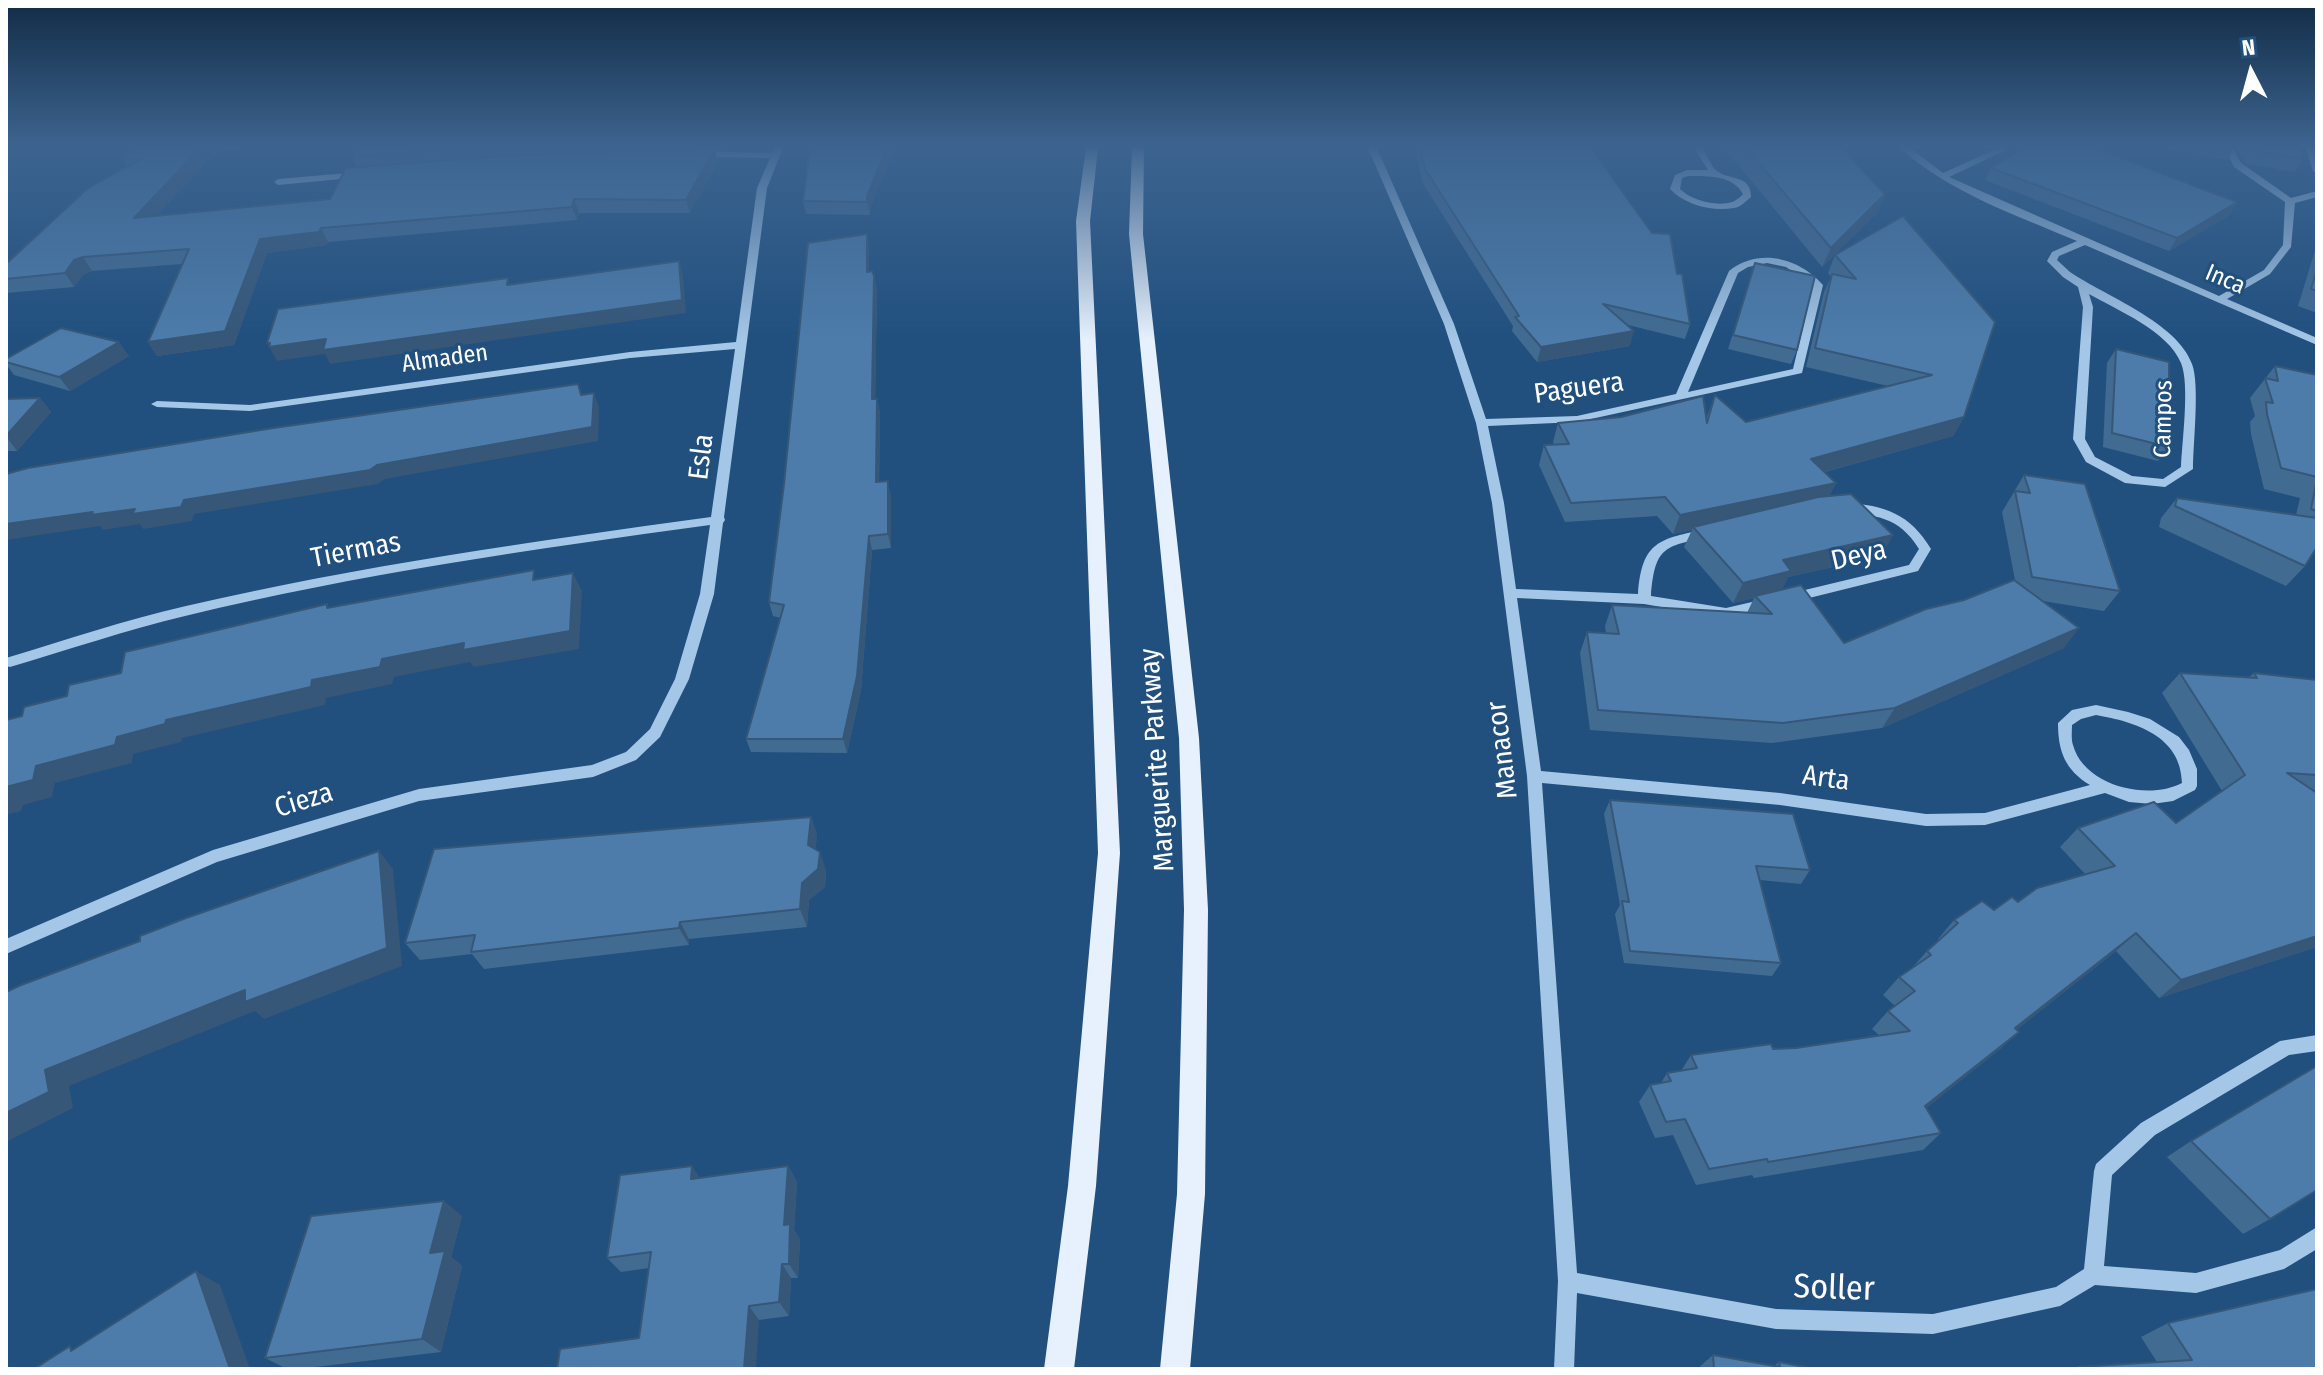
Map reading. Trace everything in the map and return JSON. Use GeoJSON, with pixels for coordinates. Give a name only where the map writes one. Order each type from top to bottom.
{"type":"FeatureCollection","features":[{"type":"Feature","properties":{"kind":"main road","name":"Marguerite Parkway"},"geometry":{"type":"LineString","coordinates":[[1059,1369],[1082,1186],[1109,853],[1084,212]]}},
{"type":"Feature","properties":{"kind":"main road","name":"Marguerite Parkway"},"geometry":{"type":"LineString","coordinates":[[1137,212],[1136,234],[1189,738],[1196,910],[1191,1194],[1175,1369]]}},
{"type":"Feature","properties":{"kind":"street","name":"Esla"},"geometry":{"type":"LineString","coordinates":[[631,756],[655,733],[682,679],[707,594],[759,212]]}},
{"type":"Feature","properties":{"kind":"street","name":"Manacor"},"geometry":{"type":"LineString","coordinates":[[1398,212],[1449,324],[1482,423],[1510,593],[1534,776],[1568,1281],[1564,1369]]}},
{"type":"Feature","properties":{"kind":"street","name":"Inca"},"geometry":{"type":"LineString","coordinates":[[2019,212],[2317,342]]}},
{"type":"Feature","properties":{"kind":"street"},"geometry":{"type":"LineString","coordinates":[[2219,300],[2267,272],[2288,245],[2289,212]]}},
{"type":"Feature","properties":{"kind":"street","name":"Campos"},"geometry":{"type":"LineString","coordinates":[[2082,289],[2088,307],[2079,439],[2090,459],[2129,480],[2165,483],[2187,469],[2187,364],[2170,341],[2144,321],[2082,289],[2052,261],[2055,254],[2084,242]]}},
{"type":"Feature","properties":{"kind":"street","name":"Paguera"},"geometry":{"type":"LineString","coordinates":[[1482,423],[1577,419],[1798,371],[1818,285],[1798,268],[1765,259],[1747,262],[1734,271],[1681,395]]}},
{"type":"Feature","properties":{"kind":"street","name":"Almaden"},"geometry":{"type":"LineString","coordinates":[[157,404],[250,408],[630,355],[740,345]]}},
{"type":"Feature","properties":{"kind":"street","name":"Deya"},"geometry":{"type":"LineString","coordinates":[[1510,593],[1644,599],[1726,613],[1913,568],[1925,549],[1915,529],[1889,514],[1864,507],[1829,507]]}},
{"type":"Feature","properties":{"kind":"street","name":"Tiermas"},"geometry":{"type":"LineString","coordinates":[[10,662],[183,611],[360,574],[529,545],[719,520]]}},
{"type":"Feature","properties":{"kind":"street"},"geometry":{"type":"LineString","coordinates":[[1644,599],[1646,563],[1660,546],[1720,530]]}},
{"type":"Feature","properties":{"kind":"street"},"geometry":{"type":"LineString","coordinates":[[2096,710],[2145,722],[2167,736],[2183,753],[2192,770],[2190,786],[2178,796],[2132,797],[2106,787],[2084,772],[2065,746],[2062,737],[2065,723],[2077,714],[2096,710]]}},
{"type":"Feature","properties":{"kind":"street","name":"Cieza"},"geometry":{"type":"LineString","coordinates":[[6,947],[213,857],[321,822],[419,795],[593,771],[631,756]]}},
{"type":"Feature","properties":{"kind":"street","name":"Arta"},"geometry":{"type":"LineString","coordinates":[[1534,776],[1780,799],[1926,820],[1985,819],[2106,787]]}},
{"type":"Feature","properties":{"kind":"street"},"geometry":{"type":"LineString","coordinates":[[2317,1043],[2286,1047],[2173,1114],[2148,1129],[2103,1171],[2093,1275],[2196,1283],[2284,1259],[2317,1237]]}},
{"type":"Feature","properties":{"kind":"street","name":"Soller"},"geometry":{"type":"LineString","coordinates":[[1568,1281],[1776,1319],[1933,1324],[2060,1296],[2093,1275]]}},
{"type":"Feature","properties":{"kind":"building"},"geometry":{"type":"Polygon","coordinates":[[[62,212],[139,212],[134,218],[194,212],[510,212],[321,228],[319,232],[260,239],[225,331],[148,342],[189,249],[83,257],[74,260],[65,273],[6,279],[6,264],[62,212]]]}},
{"type":"Feature","properties":{"kind":"building"},"geometry":{"type":"Polygon","coordinates":[[[1453,212],[1637,212],[1652,233],[1670,234],[1677,274],[1682,274],[1690,324],[1603,304],[1634,331],[1541,347],[1515,317],[1519,316],[1453,212]]]}},
{"type":"Feature","properties":{"kind":"building"},"geometry":{"type":"Polygon","coordinates":[[[1801,212],[1867,212],[1831,248],[1801,212]]]}},
{"type":"Feature","properties":{"kind":"building"},"geometry":{"type":"Polygon","coordinates":[[[2108,212],[2220,212],[2177,238],[2108,212]]]}},
{"type":"Feature","properties":{"kind":"building"},"geometry":{"type":"Polygon","coordinates":[[[1903,216],[1995,322],[1964,417],[1811,459],[1836,483],[1680,515],[1665,497],[1571,503],[1544,445],[1569,444],[1558,423],[1621,417],[1703,396],[1707,423],[1715,395],[1746,422],[1932,375],[1815,348],[1832,274],[1856,279],[1835,255],[1903,216]]]}},
{"type":"Feature","properties":{"kind":"building"},"geometry":{"type":"Polygon","coordinates":[[[867,234],[867,272],[872,271],[874,276],[872,399],[877,399],[876,482],[888,481],[888,534],[869,536],[857,676],[843,739],[746,739],[784,605],[769,602],[808,243],[867,234]]]}},
{"type":"Feature","properties":{"kind":"building"},"geometry":{"type":"Polygon","coordinates":[[[679,261],[682,300],[323,350],[326,339],[269,347],[270,343],[267,343],[278,309],[508,278],[507,285],[679,261]]]}},
{"type":"Feature","properties":{"kind":"building"},"geometry":{"type":"Polygon","coordinates":[[[1755,263],[1815,276],[1797,350],[1733,335],[1755,263]]]}},
{"type":"Feature","properties":{"kind":"building"},"geometry":{"type":"Polygon","coordinates":[[[2317,269],[2317,291],[2311,289],[2317,269]]]}},
{"type":"Feature","properties":{"kind":"building"},"geometry":{"type":"Polygon","coordinates":[[[61,328],[119,342],[59,377],[6,362],[6,359],[61,328]]]}},
{"type":"Feature","properties":{"kind":"building"},"geometry":{"type":"Polygon","coordinates":[[[2116,349],[2169,362],[2169,447],[2112,433],[2116,349]]]}},
{"type":"Feature","properties":{"kind":"building"},"geometry":{"type":"Polygon","coordinates":[[[2275,366],[2317,375],[2317,477],[2281,468],[2266,402],[2273,403],[2265,378],[2278,381],[2275,366]]]}},
{"type":"Feature","properties":{"kind":"building"},"geometry":{"type":"Polygon","coordinates":[[[578,384],[581,395],[594,393],[592,427],[377,465],[370,470],[184,500],[181,507],[132,514],[135,509],[91,515],[93,512],[6,524],[6,474],[28,468],[267,429],[578,384]]]}},
{"type":"Feature","properties":{"kind":"building"},"geometry":{"type":"Polygon","coordinates":[[[40,398],[6,436],[6,399],[40,398]]]}},
{"type":"Feature","properties":{"kind":"building"},"geometry":{"type":"Polygon","coordinates":[[[2024,475],[2085,484],[2120,591],[2032,577],[2015,491],[2030,493],[2024,475]]]}},
{"type":"Feature","properties":{"kind":"building"},"geometry":{"type":"Polygon","coordinates":[[[2317,479],[2317,511],[2311,509],[2317,479]]]}},
{"type":"Feature","properties":{"kind":"building"},"geometry":{"type":"Polygon","coordinates":[[[1851,494],[1893,535],[1783,560],[1791,571],[1743,583],[1693,527],[1818,497],[1851,494]]]}},
{"type":"Feature","properties":{"kind":"building"},"geometry":{"type":"Polygon","coordinates":[[[2177,498],[2317,518],[2317,547],[2305,566],[2175,506],[2177,498]]]}},
{"type":"Feature","properties":{"kind":"building"},"geometry":{"type":"Polygon","coordinates":[[[534,570],[533,580],[573,573],[570,631],[463,650],[464,643],[382,659],[380,667],[312,680],[311,687],[166,720],[165,724],[117,737],[115,745],[36,766],[33,780],[6,787],[6,720],[22,716],[24,707],[67,696],[69,685],[121,673],[125,652],[327,604],[327,608],[534,570]]]}},
{"type":"Feature","properties":{"kind":"building"},"geometry":{"type":"Polygon","coordinates":[[[2014,580],[2079,628],[1895,708],[1783,723],[1598,710],[1587,632],[1619,634],[1612,605],[1772,614],[1755,596],[1801,585],[1844,643],[1926,609],[1964,600],[2014,580]]]}},
{"type":"Feature","properties":{"kind":"building"},"geometry":{"type":"Polygon","coordinates":[[[2180,673],[2257,678],[2254,673],[2317,680],[2317,775],[2287,773],[2317,793],[2317,936],[2181,980],[2136,933],[2015,1028],[2019,1032],[1925,1106],[1941,1133],[1709,1169],[1685,1119],[1666,1122],[1650,1085],[1671,1081],[1667,1073],[1697,1068],[1691,1055],[1771,1044],[1773,1049],[1796,1048],[1910,1031],[1888,1011],[1915,991],[1899,977],[1931,955],[1927,951],[1958,923],[1954,920],[1982,901],[1994,910],[2012,897],[2018,902],[2037,888],[2115,866],[2078,828],[2154,802],[2176,823],[2245,775],[2180,673]]]}},
{"type":"Feature","properties":{"kind":"building"},"geometry":{"type":"Polygon","coordinates":[[[1610,800],[1793,814],[1810,870],[1756,866],[1781,963],[1630,951],[1622,901],[1629,902],[1610,800]]]}},
{"type":"Feature","properties":{"kind":"building"},"geometry":{"type":"Polygon","coordinates":[[[811,817],[808,845],[820,852],[818,869],[802,883],[800,909],[680,922],[679,928],[471,952],[475,935],[405,943],[434,849],[811,817]]]}},
{"type":"Feature","properties":{"kind":"building"},"geometry":{"type":"Polygon","coordinates":[[[379,851],[387,948],[245,1002],[245,990],[45,1070],[49,1092],[6,1113],[6,992],[140,941],[140,936],[186,918],[379,851]]]}},
{"type":"Feature","properties":{"kind":"building"},"geometry":{"type":"Polygon","coordinates":[[[2317,1066],[2317,1190],[2270,1219],[2191,1141],[2317,1066]]]}},
{"type":"Feature","properties":{"kind":"building"},"geometry":{"type":"Polygon","coordinates":[[[692,1166],[691,1179],[788,1166],[784,1225],[790,1224],[789,1264],[782,1264],[779,1302],[749,1306],[744,1369],[557,1369],[560,1349],[639,1338],[651,1252],[607,1258],[620,1175],[692,1166]]]}},
{"type":"Feature","properties":{"kind":"building"},"geometry":{"type":"Polygon","coordinates":[[[444,1201],[430,1253],[445,1251],[422,1339],[265,1358],[311,1216],[444,1201]]]}},
{"type":"Feature","properties":{"kind":"building"},"geometry":{"type":"Polygon","coordinates":[[[196,1271],[230,1369],[34,1369],[70,1346],[71,1351],[196,1271]]]}},
{"type":"Feature","properties":{"kind":"building"},"geometry":{"type":"Polygon","coordinates":[[[2317,1289],[2317,1369],[2078,1367],[2192,1360],[2168,1323],[2317,1289]]]}},
{"type":"Feature","properties":{"kind":"building"},"geometry":{"type":"Polygon","coordinates":[[[1713,1355],[1780,1367],[1779,1362],[1815,1369],[1714,1369],[1713,1355]]]}}]}
